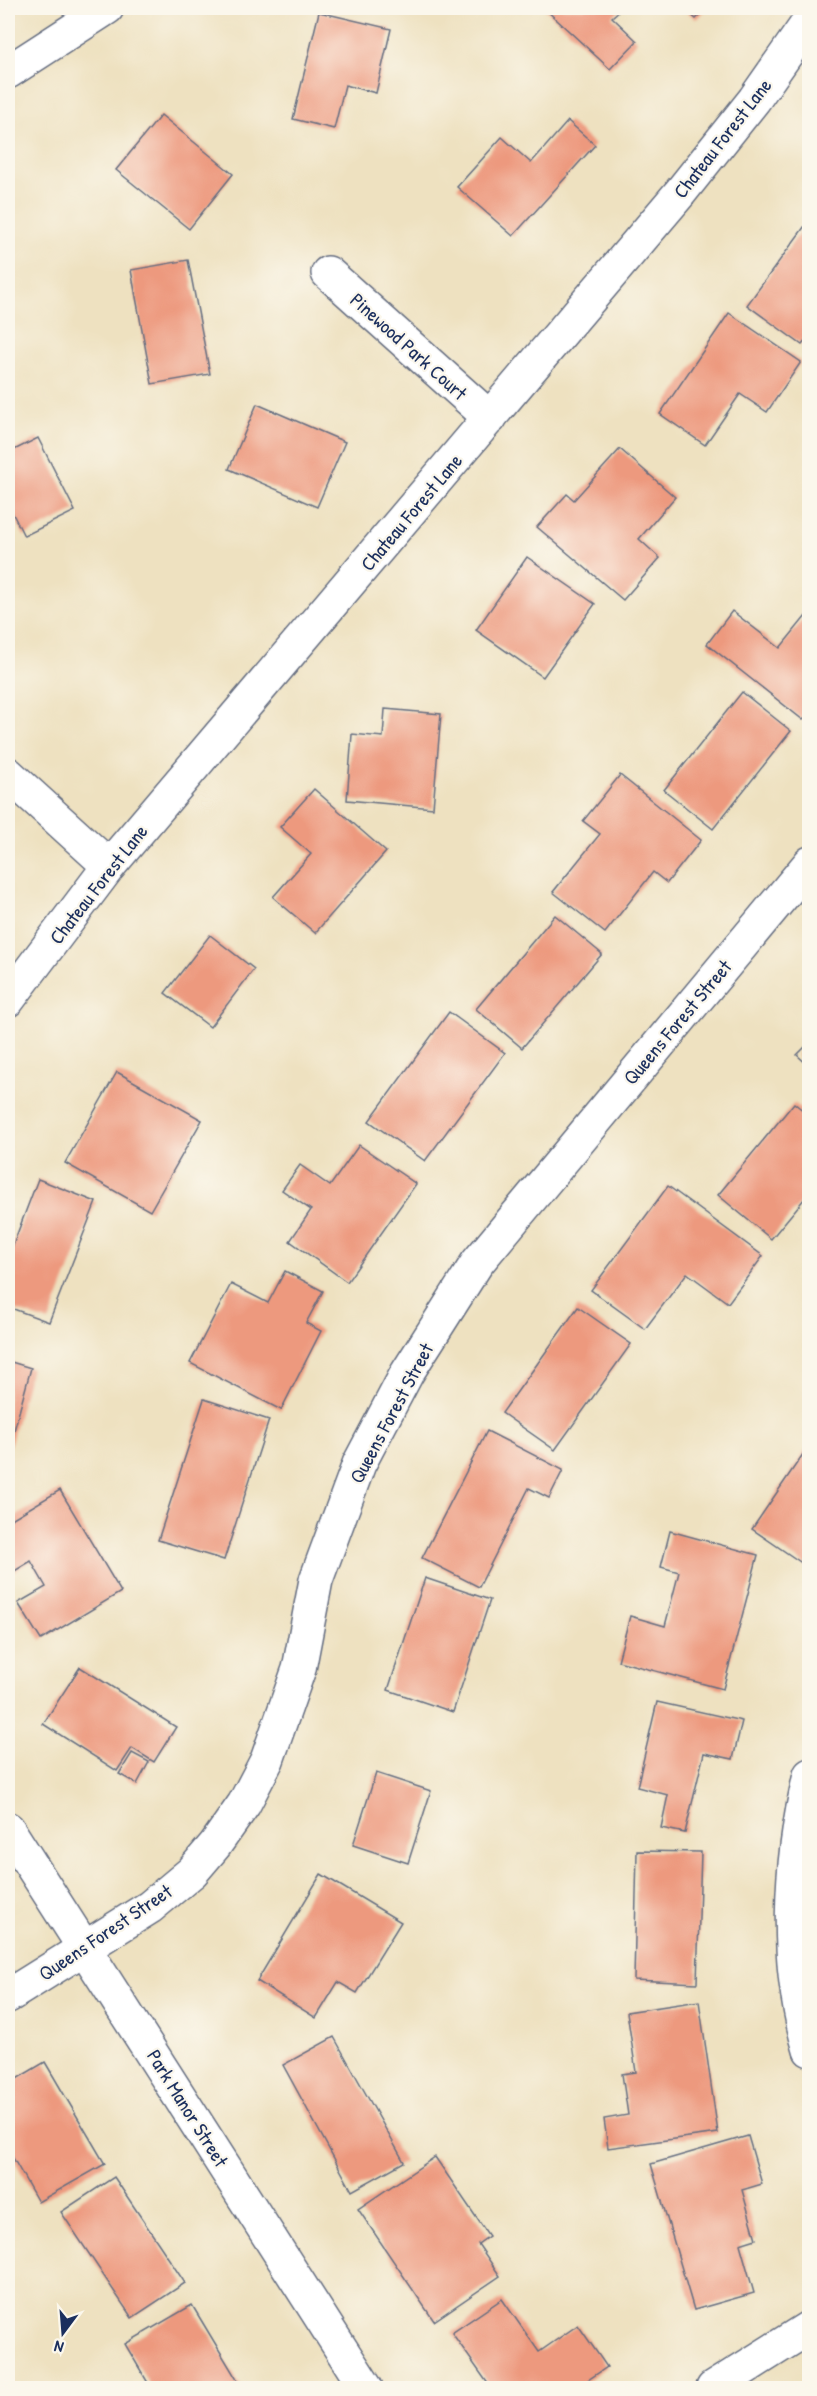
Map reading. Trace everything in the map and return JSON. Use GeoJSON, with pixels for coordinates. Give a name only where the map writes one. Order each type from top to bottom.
{"type":"FeatureCollection","features":[{"type":"Feature","properties":{"kind":"street"},"geometry":{"type":"LineString","coordinates":[[8,72],[107,8]]}},
{"type":"Feature","properties":{"kind":"street","name":"Chateau Forest Lane"},"geometry":{"type":"LineString","coordinates":[[8,1000],[109,866],[679,194],[754,100],[810,20]]}},
{"type":"Feature","properties":{"kind":"street","name":"Pinewood Park Court"},"geometry":{"type":"LineString","coordinates":[[328,273],[490,418]]}},
{"type":"Feature","properties":{"kind":"street"},"geometry":{"type":"LineString","coordinates":[[8,774],[109,866]]}},
{"type":"Feature","properties":{"kind":"street","name":"Queens Forest Street"},"geometry":{"type":"LineString","coordinates":[[8,1996],[150,1906],[192,1872],[215,1845],[243,1804],[267,1760],[299,1669],[316,1580],[360,1464],[407,1373],[477,1263],[810,863]]}},
{"type":"Feature","properties":{"kind":"street"},"geometry":{"type":"LineString","coordinates":[[810,1775],[802,1806],[794,1866],[793,1926],[797,1986],[810,2050]]}},
{"type":"Feature","properties":{"kind":"street","name":"Park Manor Street"},"geometry":{"type":"LineString","coordinates":[[8,1829],[366,2388]]}},
{"type":"Feature","properties":{"kind":"street"},"geometry":{"type":"LineString","coordinates":[[713,2388],[810,2327]]}},
{"type":"Feature","properties":{"kind":"building"},"geometry":{"type":"Polygon","coordinates":[[[544,8],[622,8],[612,17],[637,41],[610,69],[544,8]]]}},
{"type":"Feature","properties":{"kind":"building"},"geometry":{"type":"Polygon","coordinates":[[[683,8],[707,8],[696,19],[683,8]]]}},
{"type":"Feature","properties":{"kind":"building"},"geometry":{"type":"Polygon","coordinates":[[[319,12],[391,29],[376,93],[345,85],[334,129],[293,119],[319,12]]]}},
{"type":"Feature","properties":{"kind":"building"},"geometry":{"type":"Polygon","coordinates":[[[161,115],[233,174],[189,229],[116,170],[161,115]]]}},
{"type":"Feature","properties":{"kind":"building"},"geometry":{"type":"Polygon","coordinates":[[[568,121],[595,145],[513,236],[457,187],[502,137],[531,163],[568,121]]]}},
{"type":"Feature","properties":{"kind":"building"},"geometry":{"type":"Polygon","coordinates":[[[810,219],[810,335],[802,345],[747,305],[810,219]]]}},
{"type":"Feature","properties":{"kind":"building"},"geometry":{"type":"Polygon","coordinates":[[[188,260],[210,374],[152,384],[131,270],[188,260]]]}},
{"type":"Feature","properties":{"kind":"building"},"geometry":{"type":"Polygon","coordinates":[[[729,313],[801,362],[767,412],[740,394],[705,445],[660,414],[729,313]]]}},
{"type":"Feature","properties":{"kind":"building"},"geometry":{"type":"Polygon","coordinates":[[[257,404],[345,442],[317,507],[229,469],[257,404]]]}},
{"type":"Feature","properties":{"kind":"building"},"geometry":{"type":"Polygon","coordinates":[[[38,438],[75,511],[24,536],[8,504],[8,453],[38,438]]]}},
{"type":"Feature","properties":{"kind":"building"},"geometry":{"type":"Polygon","coordinates":[[[620,449],[675,497],[639,539],[660,558],[623,600],[537,527],[567,494],[574,500],[620,449]]]}},
{"type":"Feature","properties":{"kind":"building"},"geometry":{"type":"Polygon","coordinates":[[[527,557],[595,604],[543,677],[476,630],[527,557]]]}},
{"type":"Feature","properties":{"kind":"building"},"geometry":{"type":"Polygon","coordinates":[[[732,611],[780,648],[810,611],[810,713],[803,720],[707,644],[732,611]]]}},
{"type":"Feature","properties":{"kind":"building"},"geometry":{"type":"Polygon","coordinates":[[[742,692],[791,731],[713,829],[664,790],[742,692]]]}},
{"type":"Feature","properties":{"kind":"building"},"geometry":{"type":"Polygon","coordinates":[[[385,709],[441,714],[433,808],[347,800],[352,734],[383,737],[385,709]]]}},
{"type":"Feature","properties":{"kind":"building"},"geometry":{"type":"Polygon","coordinates":[[[620,775],[701,840],[667,883],[653,872],[605,933],[553,892],[600,834],[583,821],[620,775]]]}},
{"type":"Feature","properties":{"kind":"building"},"geometry":{"type":"Polygon","coordinates":[[[314,789],[386,852],[315,933],[273,897],[311,854],[280,827],[314,789]]]}},
{"type":"Feature","properties":{"kind":"building"},"geometry":{"type":"Polygon","coordinates":[[[555,915],[602,954],[522,1048],[476,1009],[555,915]]]}},
{"type":"Feature","properties":{"kind":"building"},"geometry":{"type":"Polygon","coordinates":[[[210,935],[254,969],[210,1027],[165,993],[210,935]]]}},
{"type":"Feature","properties":{"kind":"building"},"geometry":{"type":"Polygon","coordinates":[[[449,1012],[505,1053],[425,1161],[369,1121],[449,1012]]]}},
{"type":"Feature","properties":{"kind":"building"},"geometry":{"type":"Polygon","coordinates":[[[810,1042],[810,1067],[797,1055],[810,1042]]]}},
{"type":"Feature","properties":{"kind":"building"},"geometry":{"type":"Polygon","coordinates":[[[117,1072],[202,1120],[150,1211],[65,1163],[117,1072]]]}},
{"type":"Feature","properties":{"kind":"building"},"geometry":{"type":"Polygon","coordinates":[[[794,1103],[810,1116],[810,1192],[771,1239],[718,1195],[794,1103]]]}},
{"type":"Feature","properties":{"kind":"building"},"geometry":{"type":"Polygon","coordinates":[[[359,1145],[416,1184],[347,1282],[290,1241],[311,1210],[282,1190],[300,1165],[330,1186],[359,1145]]]}},
{"type":"Feature","properties":{"kind":"building"},"geometry":{"type":"Polygon","coordinates":[[[38,1179],[96,1202],[49,1322],[8,1307],[8,1258],[38,1179]]]}},
{"type":"Feature","properties":{"kind":"building"},"geometry":{"type":"Polygon","coordinates":[[[668,1186],[763,1256],[728,1303],[687,1273],[645,1329],[591,1290],[668,1186]]]}},
{"type":"Feature","properties":{"kind":"building"},"geometry":{"type":"Polygon","coordinates":[[[285,1271],[323,1291],[306,1323],[321,1331],[281,1410],[190,1363],[231,1284],[268,1303],[285,1271]]]}},
{"type":"Feature","properties":{"kind":"building"},"geometry":{"type":"Polygon","coordinates":[[[578,1307],[631,1344],[555,1450],[502,1413],[578,1307]]]}},
{"type":"Feature","properties":{"kind":"building"},"geometry":{"type":"Polygon","coordinates":[[[8,1361],[31,1368],[8,1453],[8,1361]]]}},
{"type":"Feature","properties":{"kind":"building"},"geometry":{"type":"Polygon","coordinates":[[[204,1399],[269,1420],[224,1560],[158,1540],[204,1399]]]}},
{"type":"Feature","properties":{"kind":"building"},"geometry":{"type":"Polygon","coordinates":[[[487,1431],[563,1470],[549,1498],[529,1488],[479,1587],[422,1558],[487,1431]]]}},
{"type":"Feature","properties":{"kind":"building"},"geometry":{"type":"Polygon","coordinates":[[[810,1444],[810,1566],[809,1568],[752,1529],[810,1444]]]}},
{"type":"Feature","properties":{"kind":"building"},"geometry":{"type":"Polygon","coordinates":[[[60,1490],[121,1592],[41,1640],[18,1603],[46,1587],[31,1561],[8,1575],[8,1521],[60,1490]]]}},
{"type":"Feature","properties":{"kind":"building"},"geometry":{"type":"Polygon","coordinates":[[[670,1531],[758,1555],[723,1689],[618,1661],[630,1616],[665,1626],[679,1572],[661,1567],[670,1531]]]}},
{"type":"Feature","properties":{"kind":"building"},"geometry":{"type":"Polygon","coordinates":[[[425,1578],[490,1600],[453,1712],[388,1690],[425,1578]]]}},
{"type":"Feature","properties":{"kind":"building"},"geometry":{"type":"Polygon","coordinates":[[[80,1667],[176,1727],[154,1762],[132,1748],[117,1771],[43,1724],[80,1667]]]}},
{"type":"Feature","properties":{"kind":"building"},"geometry":{"type":"Polygon","coordinates":[[[657,1702],[742,1721],[733,1759],[704,1753],[685,1833],[661,1828],[668,1795],[637,1787],[657,1702]]]}},
{"type":"Feature","properties":{"kind":"building"},"geometry":{"type":"Polygon","coordinates":[[[132,1753],[149,1762],[137,1784],[119,1774],[132,1753]]]}},
{"type":"Feature","properties":{"kind":"building"},"geometry":{"type":"Polygon","coordinates":[[[376,1773],[431,1791],[408,1863],[353,1845],[376,1773]]]}},
{"type":"Feature","properties":{"kind":"building"},"geometry":{"type":"Polygon","coordinates":[[[637,1851],[701,1852],[697,1983],[634,1980],[637,1851]]]}},
{"type":"Feature","properties":{"kind":"building"},"geometry":{"type":"Polygon","coordinates":[[[321,1874],[401,1922],[357,1993],[338,1982],[316,2018],[257,1981],[321,1874]]]}},
{"type":"Feature","properties":{"kind":"building"},"geometry":{"type":"Polygon","coordinates":[[[699,2001],[718,2133],[608,2148],[604,2119],[628,2115],[622,2074],[636,2072],[627,2012],[699,2001]]]}},
{"type":"Feature","properties":{"kind":"building"},"geometry":{"type":"Polygon","coordinates":[[[334,2037],[404,2162],[352,2191],[283,2065],[334,2037]]]}},
{"type":"Feature","properties":{"kind":"building"},"geometry":{"type":"Polygon","coordinates":[[[45,2062],[105,2164],[38,2202],[8,2149],[8,2084],[45,2062]]]}},
{"type":"Feature","properties":{"kind":"building"},"geometry":{"type":"Polygon","coordinates":[[[748,2136],[762,2184],[742,2190],[756,2239],[740,2244],[754,2293],[694,2310],[651,2164],[748,2136]]]}},
{"type":"Feature","properties":{"kind":"building"},"geometry":{"type":"Polygon","coordinates":[[[435,2157],[489,2236],[478,2244],[500,2276],[434,2321],[358,2209],[435,2157]]]}},
{"type":"Feature","properties":{"kind":"building"},"geometry":{"type":"Polygon","coordinates":[[[114,2177],[185,2283],[132,2318],[61,2212],[114,2177]]]}},
{"type":"Feature","properties":{"kind":"building"},"geometry":{"type":"Polygon","coordinates":[[[502,2299],[539,2352],[578,2325],[607,2367],[576,2388],[491,2388],[452,2333],[502,2299]]]}},
{"type":"Feature","properties":{"kind":"building"},"geometry":{"type":"Polygon","coordinates":[[[192,2305],[242,2388],[151,2388],[125,2344],[192,2305]]]}}]}
